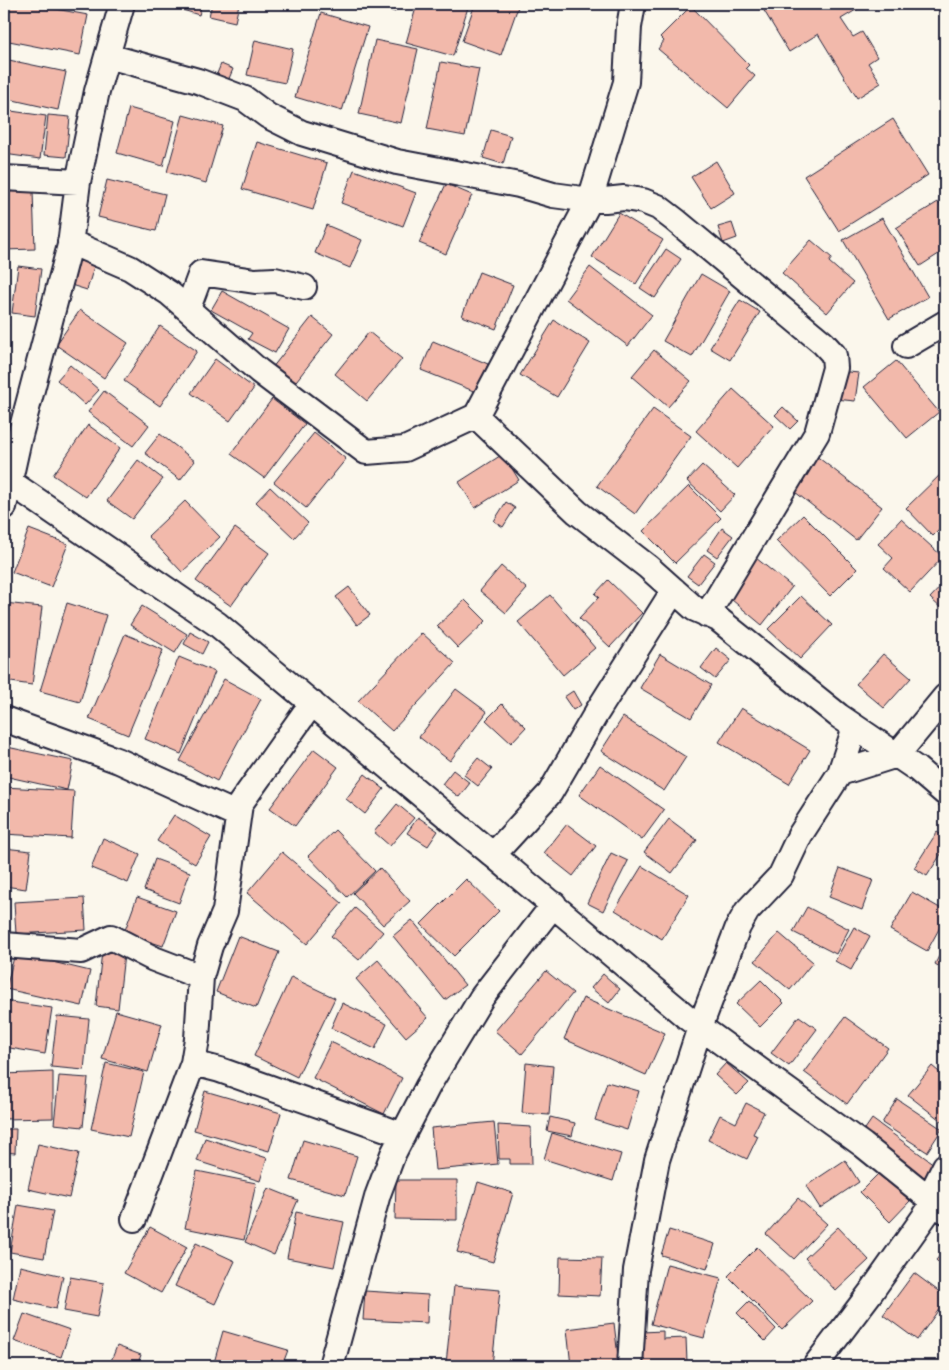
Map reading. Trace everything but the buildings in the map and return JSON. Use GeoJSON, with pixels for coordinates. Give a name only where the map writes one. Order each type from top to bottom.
{"type":"FeatureCollection","features":[{"type":"Feature","properties":{"kind":"street"},"geometry":{"type":"LineString","coordinates":[[4,507],[19,439],[70,242],[78,182],[97,91],[122,4]]}},
{"type":"Feature","properties":{"kind":"street"},"geometry":{"type":"LineString","coordinates":[[70,242],[130,268],[169,292],[259,370],[366,452],[405,449],[476,416],[590,200],[626,82],[629,27],[633,4]]}},
{"type":"Feature","properties":{"kind":"street"},"geometry":{"type":"LineString","coordinates":[[108,56],[198,81],[244,99],[268,116],[302,134],[397,162],[519,185],[553,195],[590,200],[624,198],[643,201],[658,207],[823,343],[834,355],[836,368],[817,433],[707,615]]}},
{"type":"Feature","properties":{"kind":"street"},"geometry":{"type":"LineString","coordinates":[[4,178],[78,182]]}},
{"type":"Feature","properties":{"kind":"street"},"geometry":{"type":"LineString","coordinates":[[188,308],[201,273],[255,281],[275,280],[304,287]]}},
{"type":"Feature","properties":{"kind":"street"},"geometry":{"type":"LineString","coordinates":[[906,346],[945,323]]}},
{"type":"Feature","properties":{"kind":"street"},"geometry":{"type":"LineString","coordinates":[[476,416],[577,512],[648,567],[695,609],[718,619],[839,716],[917,769],[945,793]]}},
{"type":"Feature","properties":{"kind":"street"},"geometry":{"type":"LineString","coordinates":[[10,482],[217,624],[700,1027],[862,1145],[936,1204]]}},
{"type":"Feature","properties":{"kind":"street"},"geometry":{"type":"LineString","coordinates":[[494,854],[550,793],[597,712],[674,590]]}},
{"type":"Feature","properties":{"kind":"street"},"geometry":{"type":"LineString","coordinates":[[840,773],[897,755],[945,697]]}},
{"type":"Feature","properties":{"kind":"street"},"geometry":{"type":"LineString","coordinates":[[134,1220],[193,1063],[197,1039],[201,977],[210,946],[225,911],[240,804],[312,703]]}},
{"type":"Feature","properties":{"kind":"street"},"geometry":{"type":"LineString","coordinates":[[4,719],[119,761],[238,815]]}},
{"type":"Feature","properties":{"kind":"street"},"geometry":{"type":"LineString","coordinates":[[630,1366],[636,1270],[657,1160],[700,1027],[738,927],[747,911],[782,875],[800,835],[840,773],[855,727]]}},
{"type":"Feature","properties":{"kind":"street"},"geometry":{"type":"LineString","coordinates":[[331,1366],[378,1194],[393,1154],[428,1086],[482,997],[554,904]]}},
{"type":"Feature","properties":{"kind":"street"},"geometry":{"type":"LineString","coordinates":[[4,946],[81,950],[111,937],[154,959],[201,977]]}},
{"type":"Feature","properties":{"kind":"street"},"geometry":{"type":"LineString","coordinates":[[193,1063],[220,1070],[403,1136]]}},
{"type":"Feature","properties":{"kind":"street"},"geometry":{"type":"LineString","coordinates":[[815,1366],[936,1204],[945,1166]]}}]}
